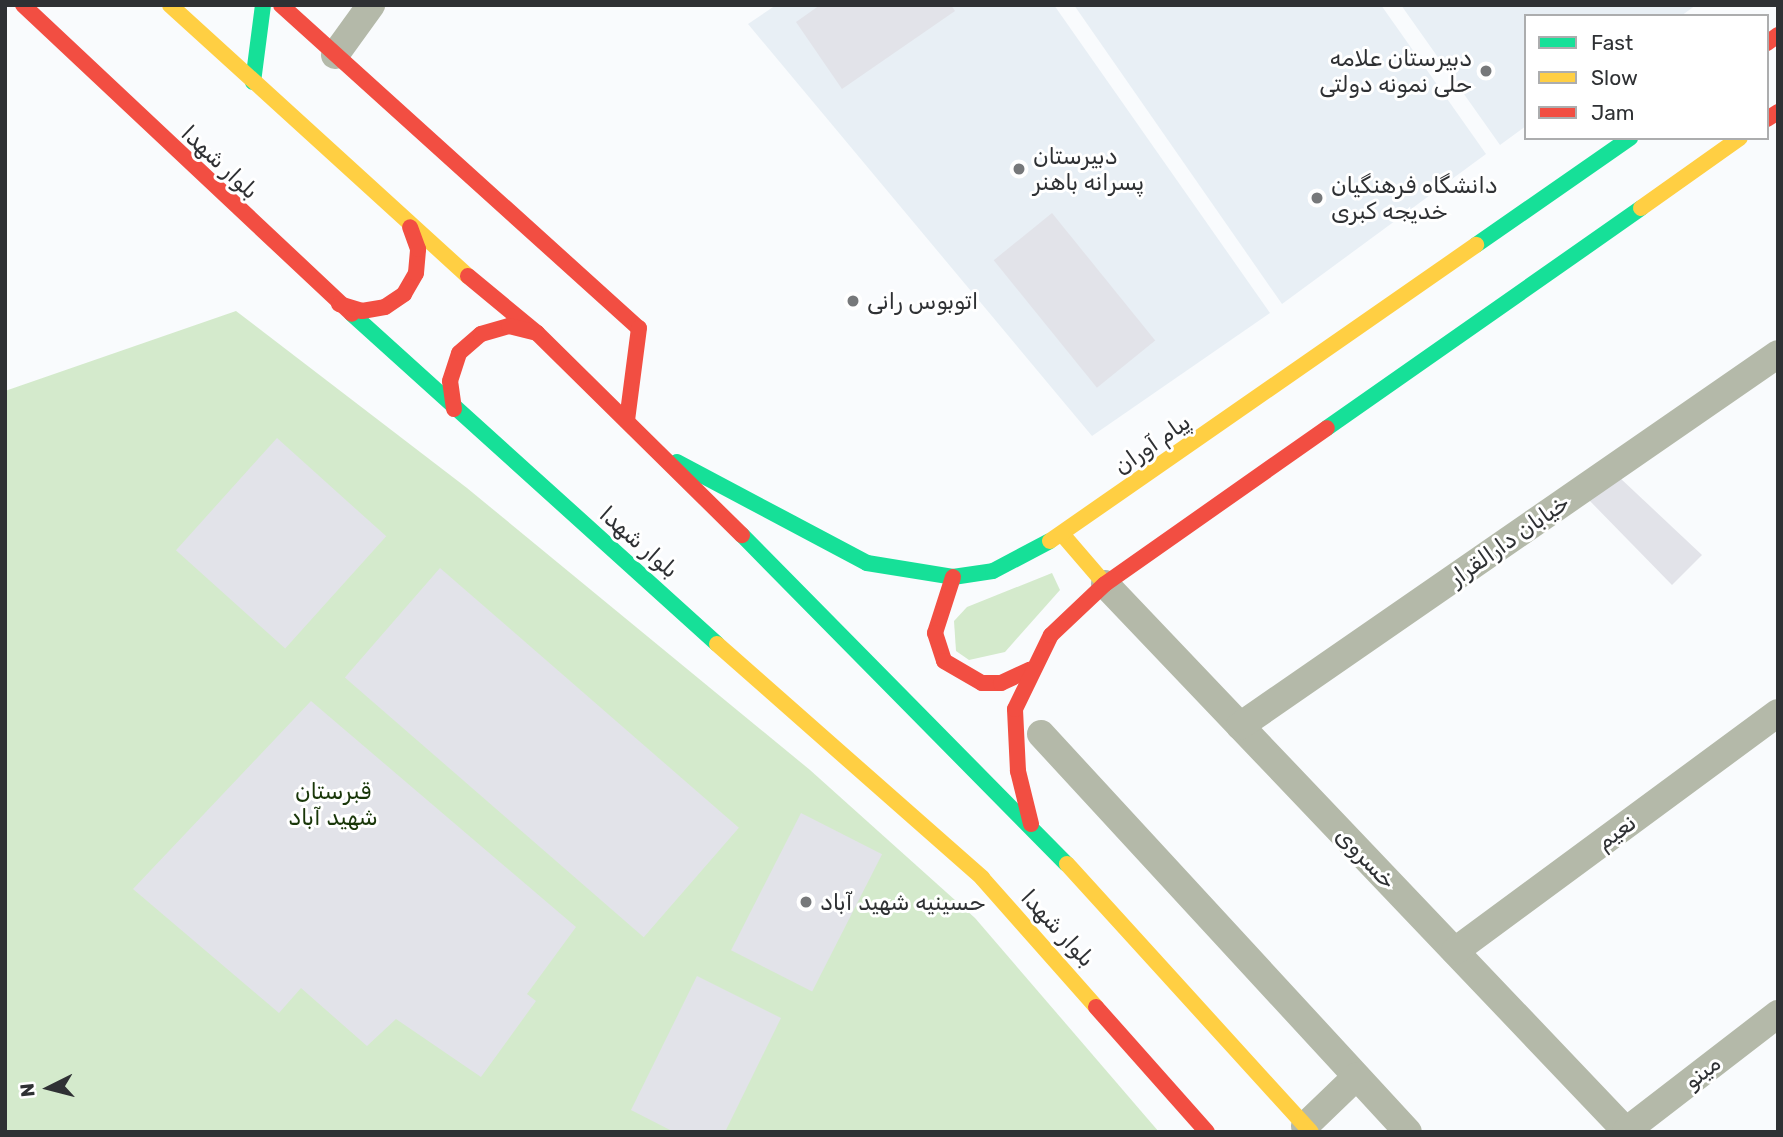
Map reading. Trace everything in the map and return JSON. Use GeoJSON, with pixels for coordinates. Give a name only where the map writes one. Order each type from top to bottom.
{"type":"FeatureCollection","features":[{"type":"Feature","properties":{"kind":"main road","name":"بلوار شهدا"},"geometry":{"type":"LineString","coordinates":[[23,5],[454,409],[982,878],[1207,1132]]}},
{"type":"Feature","properties":{"kind":"main road"},"geometry":{"type":"LineString","coordinates":[[170,5],[410,227],[537,332],[660,453],[1031,824],[1308,1129]]}},
{"type":"Feature","properties":{"kind":"main road"},"geometry":{"type":"LineString","coordinates":[[253,82],[263,5]]}},
{"type":"Feature","properties":{"kind":"main road"},"geometry":{"type":"LineString","coordinates":[[281,5],[639,328],[627,421]]}},
{"type":"Feature","properties":{"kind":"main road","name":"پیام آوران"},"geometry":{"type":"LineString","coordinates":[[660,453],[830,548],[867,564],[953,577],[993,571],[1062,534],[1627,140]]}},
{"type":"Feature","properties":{"kind":"main road"},"geometry":{"type":"LineString","coordinates":[[1031,824],[1013,735],[1029,670],[1051,635],[1105,584],[1737,140]]}},
{"type":"Feature","properties":{"kind":"main road"},"geometry":{"type":"LineString","coordinates":[[339,304],[362,311],[385,307],[404,294],[416,273],[418,249],[410,227]]}},
{"type":"Feature","properties":{"kind":"main road"},"geometry":{"type":"LineString","coordinates":[[454,409],[453,372],[459,354],[481,334],[509,326],[537,332]]}},
{"type":"Feature","properties":{"kind":"main road"},"geometry":{"type":"LineString","coordinates":[[1062,534],[1105,584]]}},
{"type":"Feature","properties":{"kind":"main road"},"geometry":{"type":"LineString","coordinates":[[953,577],[935,633],[944,661],[962,677],[982,683],[1029,670]]}},
{"type":"Feature","properties":{"kind":"street"},"geometry":{"type":"LineString","coordinates":[[335,55],[371,5]]}},
{"type":"Feature","properties":{"kind":"street","name":"خیابان دارالقرار"},"geometry":{"type":"LineString","coordinates":[[1240,726],[1778,354]]}},
{"type":"Feature","properties":{"kind":"street","name":"خسروی"},"geometry":{"type":"LineString","coordinates":[[1105,584],[1627,1132]]}},
{"type":"Feature","properties":{"kind":"street","name":"نعیم"},"geometry":{"type":"LineString","coordinates":[[1455,951],[1778,713]]}},
{"type":"Feature","properties":{"kind":"street"},"geometry":{"type":"LineString","coordinates":[[1041,734],[1408,1132]]}},
{"type":"Feature","properties":{"kind":"street","name":"مینو"},"geometry":{"type":"LineString","coordinates":[[1627,1132],[1778,1014]]}},
{"type":"Feature","properties":{"kind":"street"},"geometry":{"type":"LineString","coordinates":[[1308,1129],[1356,1077]]}},
{"type":"Feature","properties":{"kind":"shaded area","name":"دبیرستان پسرانه باهنر"},"geometry":{"type":"Polygon","coordinates":[[[776,5],[1054,5],[1270,313],[1092,436],[748,24],[776,5]]]}},
{"type":"Feature","properties":{"kind":"shaded area","name":"دانشگاه فرهنگیان خدیجه کبری"},"geometry":{"type":"Polygon","coordinates":[[[1074,5],[1381,5],[1486,154],[1282,304],[1074,5]]]}},
{"type":"Feature","properties":{"kind":"shaded area","name":"دبیرستان علامه حلی نمونه دولتی"},"geometry":{"type":"Polygon","coordinates":[[[1401,5],[1696,5],[1684,14],[1524,14],[1524,127],[1500,145],[1401,5]]]}},
{"type":"Feature","properties":{"kind":"green space","name":"قبرستان شهید آباد"},"geometry":{"type":"Polygon","coordinates":[[[236,311],[467,488],[810,770],[975,918],[1159,1132],[5,1132],[5,391],[236,311]]]}},
{"type":"Feature","properties":{"kind":"green space"},"geometry":{"type":"Polygon","coordinates":[[[1052,573],[1060,590],[1005,652],[969,660],[956,651],[954,621],[967,607],[1052,573]]]}},
{"type":"Feature","properties":{"kind":"building"},"geometry":{"type":"Polygon","coordinates":[[[820,5],[951,5],[955,11],[842,89],[796,22],[820,5]]]}},
{"type":"Feature","properties":{"kind":"building"},"geometry":{"type":"Polygon","coordinates":[[[1052,213],[1155,340],[1097,388],[994,260],[1052,213]]]}},
{"type":"Feature","properties":{"kind":"building"},"geometry":{"type":"Polygon","coordinates":[[[277,438],[386,536],[285,649],[176,550],[277,438]]]}},
{"type":"Feature","properties":{"kind":"building"},"geometry":{"type":"Polygon","coordinates":[[[1619,477],[1702,555],[1672,585],[1587,498],[1619,477]]]}},
{"type":"Feature","properties":{"kind":"building"},"geometry":{"type":"Polygon","coordinates":[[[440,568],[739,828],[644,937],[345,677],[440,568]]]}},
{"type":"Feature","properties":{"kind":"building"},"geometry":{"type":"Polygon","coordinates":[[[311,701],[576,927],[527,994],[536,1001],[481,1077],[396,1019],[367,1046],[301,988],[279,1013],[133,889],[311,701]]]}},
{"type":"Feature","properties":{"kind":"building","name":"حسینیه شهید آباد"},"geometry":{"type":"Polygon","coordinates":[[[801,813],[882,854],[812,992],[731,950],[801,813]]]}},
{"type":"Feature","properties":{"kind":"building"},"geometry":{"type":"Polygon","coordinates":[[[697,976],[781,1018],[725,1132],[674,1132],[631,1110],[697,976]]]}},
{"type":"Feature","properties":{"kind":"traffic: fast"},"geometry":{"type":"LineString","coordinates":[[253,82],[263,5]]}},
{"type":"Feature","properties":{"kind":"traffic: fast"},"geometry":{"type":"LineString","coordinates":[[1476,245],[1627,140]]}},
{"type":"Feature","properties":{"kind":"traffic: fast"},"geometry":{"type":"LineString","coordinates":[[1327,428],[1641,208]]}},
{"type":"Feature","properties":{"kind":"traffic: fast"},"geometry":{"type":"LineString","coordinates":[[352,314],[717,644]]}},
{"type":"Feature","properties":{"kind":"traffic: fast"},"geometry":{"type":"LineString","coordinates":[[677,462],[867,563],[953,577],[993,571],[1050,541]]}},
{"type":"Feature","properties":{"kind":"traffic: fast"},"geometry":{"type":"LineString","coordinates":[[742,535],[1067,864]]}},
{"type":"Feature","properties":{"kind":"traffic: slow"},"geometry":{"type":"LineString","coordinates":[[170,5],[468,276]]}},
{"type":"Feature","properties":{"kind":"traffic: slow"},"geometry":{"type":"LineString","coordinates":[[1641,208],[1737,140]]}},
{"type":"Feature","properties":{"kind":"traffic: slow"},"geometry":{"type":"LineString","coordinates":[[1050,541],[1476,245]]}},
{"type":"Feature","properties":{"kind":"traffic: slow"},"geometry":{"type":"LineString","coordinates":[[1062,534],[1105,584]]}},
{"type":"Feature","properties":{"kind":"traffic: slow"},"geometry":{"type":"LineString","coordinates":[[717,644],[982,878],[1096,1007]]}},
{"type":"Feature","properties":{"kind":"traffic: slow"},"geometry":{"type":"LineString","coordinates":[[1067,864],[1311,1132]]}},
{"type":"Feature","properties":{"kind":"traffic: jam"},"geometry":{"type":"LineString","coordinates":[[23,5],[352,314]]}},
{"type":"Feature","properties":{"kind":"traffic: jam"},"geometry":{"type":"LineString","coordinates":[[281,5],[639,328],[627,421]]}},
{"type":"Feature","properties":{"kind":"traffic: jam"},"geometry":{"type":"LineString","coordinates":[[1769,42],[1778,35]]}},
{"type":"Feature","properties":{"kind":"traffic: jam"},"geometry":{"type":"LineString","coordinates":[[1769,118],[1778,112]]}},
{"type":"Feature","properties":{"kind":"traffic: jam"},"geometry":{"type":"LineString","coordinates":[[339,304],[362,311],[385,307],[404,294],[416,273],[418,249],[410,227]]}},
{"type":"Feature","properties":{"kind":"traffic: jam"},"geometry":{"type":"LineString","coordinates":[[468,276],[537,333],[742,535]]}},
{"type":"Feature","properties":{"kind":"traffic: jam"},"geometry":{"type":"LineString","coordinates":[[454,409],[450,381],[459,353],[481,334],[509,326],[537,333]]}},
{"type":"Feature","properties":{"kind":"traffic: jam"},"geometry":{"type":"LineString","coordinates":[[1031,824],[1018,771],[1015,709],[1051,635],[1105,584],[1327,428]]}},
{"type":"Feature","properties":{"kind":"traffic: jam"},"geometry":{"type":"LineString","coordinates":[[953,577],[935,633],[944,661],[982,683],[1001,683],[1029,670]]}},
{"type":"Feature","properties":{"kind":"traffic: jam"},"geometry":{"type":"LineString","coordinates":[[1096,1007],[1207,1132]]}},
{"type":"Feature","properties":{"kind":"place","name":"دبیرستان علامه حلی نمونه دولتی"},"geometry":{"type":"Point","coordinates":[1486,71]}},
{"type":"Feature","properties":{"kind":"place","name":"دبیرستان پسرانه باهنر"},"geometry":{"type":"Point","coordinates":[1019,169]}},
{"type":"Feature","properties":{"kind":"place","name":"دانشگاه فرهنگیان خدیجه کبری"},"geometry":{"type":"Point","coordinates":[1317,198]}},
{"type":"Feature","properties":{"kind":"place","name":"اتوبوس رانی"},"geometry":{"type":"Point","coordinates":[853,301]}},
{"type":"Feature","properties":{"kind":"place","name":"حسینیه شهید آباد"},"geometry":{"type":"Point","coordinates":[806,902]}}]}
